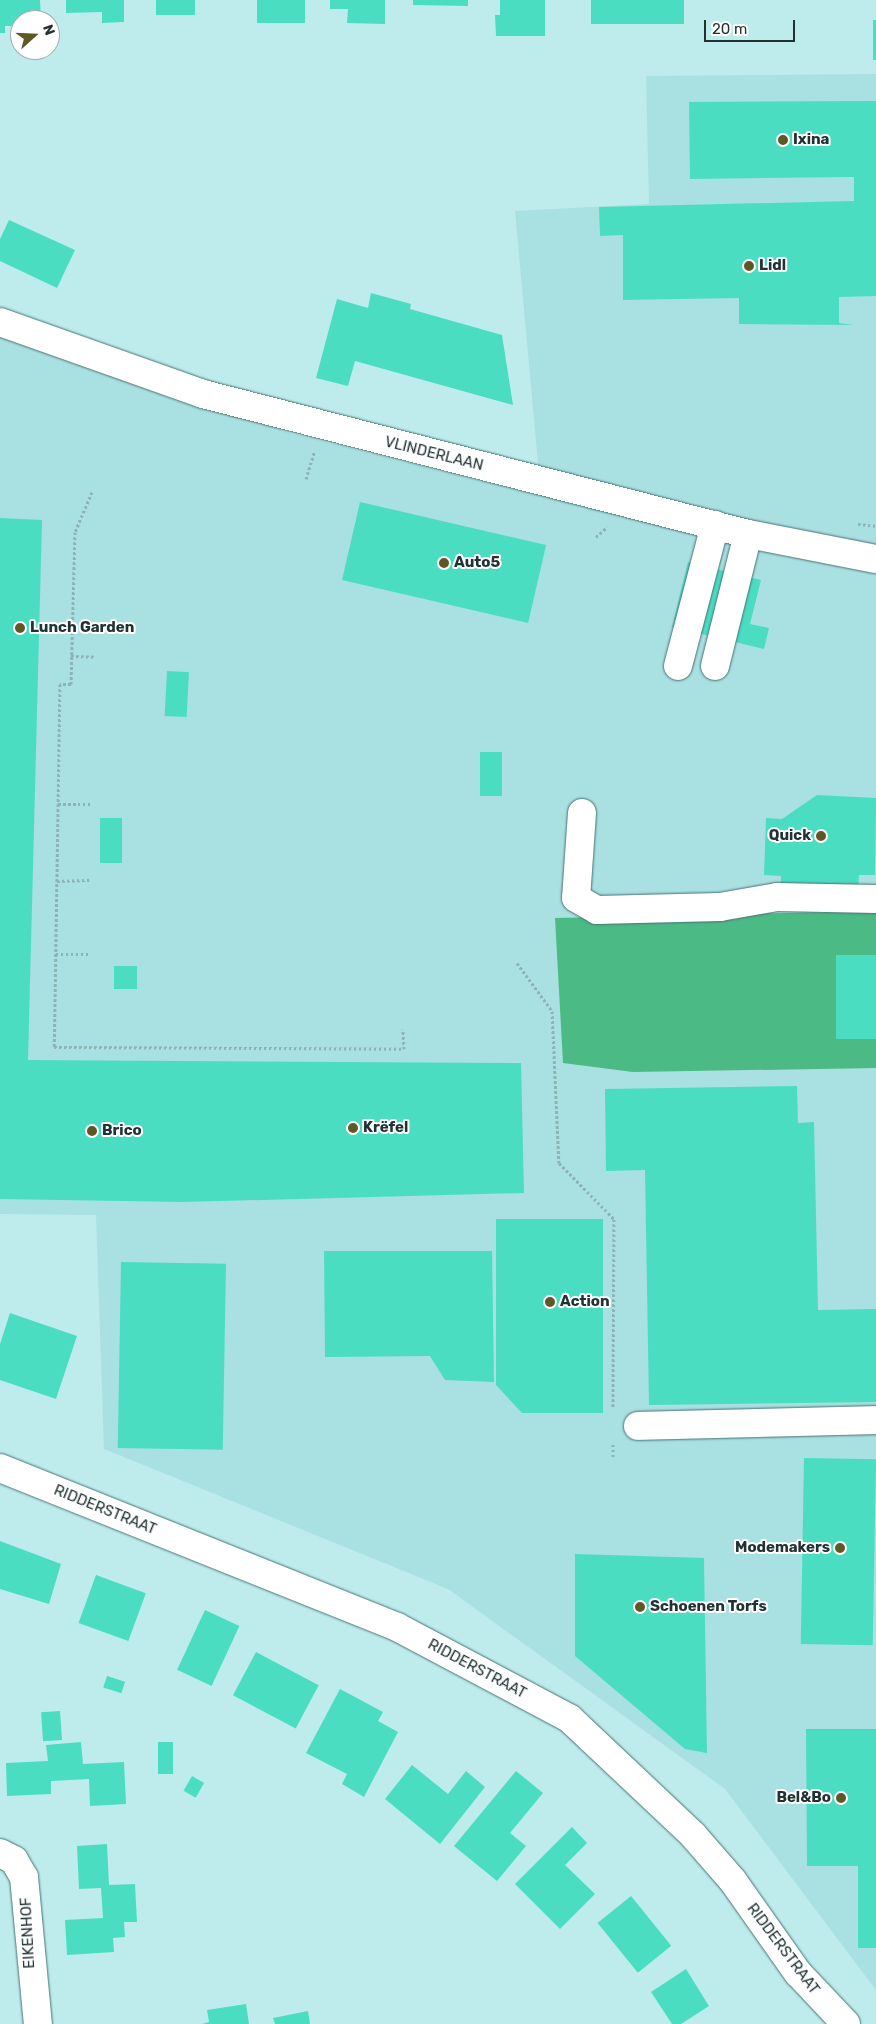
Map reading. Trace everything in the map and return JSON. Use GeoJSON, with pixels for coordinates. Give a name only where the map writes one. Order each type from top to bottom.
{"type":"FeatureCollection","features":[{"type":"Feature","properties":{"kind":"street","name":"VLINDERLAAN"},"geometry":{"type":"LineString","coordinates":[[0,322],[203,394],[748,534],[874,557]]}},
{"type":"Feature","properties":{"kind":"street"},"geometry":{"type":"LineString","coordinates":[[678,666],[715,525]]}},
{"type":"Feature","properties":{"kind":"street"},"geometry":{"type":"LineString","coordinates":[[715,666],[748,534]]}},
{"type":"Feature","properties":{"kind":"street"},"geometry":{"type":"LineString","coordinates":[[582,813],[575,881],[576,898],[597,910],[720,907],[777,897],[876,899]]}},
{"type":"Feature","properties":{"kind":"street"},"geometry":{"type":"LineString","coordinates":[[626,1422],[876,1420]]}},
{"type":"Feature","properties":{"kind":"street","name":"RIDDERSTRAAT"},"geometry":{"type":"LineString","coordinates":[[0,1468],[397,1627],[569,1718],[692,1835],[733,1881],[798,1972],[846,2024]]}},
{"type":"Feature","properties":{"kind":"street","name":"EIKENHOF"},"geometry":{"type":"LineString","coordinates":[[0,1852],[14,1860],[24,1876],[38,2024]]}},
{"type":"Feature","properties":{"kind":"path"},"geometry":{"type":"LineString","coordinates":[[306,479],[314,449]]}},
{"type":"Feature","properties":{"kind":"path"},"geometry":{"type":"LineString","coordinates":[[92,492],[75,532],[71,684],[60,684],[54,1047],[404,1049],[403,1029]]}},
{"type":"Feature","properties":{"kind":"path"},"geometry":{"type":"LineString","coordinates":[[71,656],[95,657]]}},
{"type":"Feature","properties":{"kind":"path"},"geometry":{"type":"LineString","coordinates":[[58,804],[92,804]]}},
{"type":"Feature","properties":{"kind":"path"},"geometry":{"type":"LineString","coordinates":[[57,881],[91,880]]}},
{"type":"Feature","properties":{"kind":"path"},"geometry":{"type":"LineString","coordinates":[[56,954],[88,954]]}},
{"type":"Feature","properties":{"kind":"path"},"geometry":{"type":"LineString","coordinates":[[517,963],[552,1011],[559,1163],[614,1219],[626,1422]]}},
{"type":"Feature","properties":{"kind":"path"},"geometry":{"type":"LineString","coordinates":[[613,1437],[613,1457]]}},
{"type":"Feature","properties":{"kind":"shaded area"},"geometry":{"type":"Polygon","coordinates":[[[876,74],[876,1990],[725,1789],[448,1589],[104,1449],[96,1215],[0,1214],[0,334],[290,433],[541,496],[515,211],[649,204],[646,76],[876,74]]]}},
{"type":"Feature","properties":{"kind":"green space"},"geometry":{"type":"Polygon","coordinates":[[[876,911],[876,1068],[633,1072],[563,1063],[555,918],[876,911]]]}},
{"type":"Feature","properties":{"kind":"building"},"geometry":{"type":"Polygon","coordinates":[[[0,0],[40,0],[40,10],[10,10],[10,26],[5,26],[5,33],[0,33],[0,0]]]}},
{"type":"Feature","properties":{"kind":"building"},"geometry":{"type":"Polygon","coordinates":[[[66,0],[124,0],[124,22],[102,23],[102,12],[66,13],[66,0]]]}},
{"type":"Feature","properties":{"kind":"building"},"geometry":{"type":"Polygon","coordinates":[[[156,0],[195,0],[195,15],[156,15],[156,0]]]}},
{"type":"Feature","properties":{"kind":"building"},"geometry":{"type":"Polygon","coordinates":[[[257,0],[305,0],[305,23],[257,23],[257,0]]]}},
{"type":"Feature","properties":{"kind":"building"},"geometry":{"type":"Polygon","coordinates":[[[330,0],[385,0],[385,24],[347,23],[348,9],[330,9],[330,0]]]}},
{"type":"Feature","properties":{"kind":"building"},"geometry":{"type":"Polygon","coordinates":[[[413,0],[468,0],[468,6],[413,5],[413,0]]]}},
{"type":"Feature","properties":{"kind":"building"},"geometry":{"type":"Polygon","coordinates":[[[500,0],[545,0],[545,36],[496,36],[495,15],[500,15],[500,0]]]}},
{"type":"Feature","properties":{"kind":"building"},"geometry":{"type":"Polygon","coordinates":[[[591,0],[684,0],[684,24],[591,24],[591,0]]]}},
{"type":"Feature","properties":{"kind":"building"},"geometry":{"type":"Polygon","coordinates":[[[873,20],[876,20],[876,60],[873,60],[873,20]]]}},
{"type":"Feature","properties":{"kind":"building","name":"Lidl"},"geometry":{"type":"Polygon","coordinates":[[[876,101],[876,296],[839,297],[839,323],[853,325],[739,324],[739,298],[623,300],[623,235],[600,236],[599,207],[854,201],[854,177],[690,179],[689,102],[876,101]]]}},
{"type":"Feature","properties":{"kind":"building"},"geometry":{"type":"Polygon","coordinates":[[[9,220],[75,250],[57,288],[0,261],[0,239],[9,220]]]}},
{"type":"Feature","properties":{"kind":"building"},"geometry":{"type":"Polygon","coordinates":[[[371,293],[411,304],[410,309],[502,335],[513,405],[355,361],[348,386],[316,378],[337,299],[368,308],[371,293]]]}},
{"type":"Feature","properties":{"kind":"building","name":"Auto5"},"geometry":{"type":"Polygon","coordinates":[[[360,502],[546,545],[528,623],[342,580],[360,502]]]}},
{"type":"Feature","properties":{"kind":"building"},"geometry":{"type":"Polygon","coordinates":[[[0,518],[42,520],[28,1060],[521,1063],[524,1193],[183,1202],[0,1199],[0,518]]]}},
{"type":"Feature","properties":{"kind":"building"},"geometry":{"type":"Polygon","coordinates":[[[688,562],[761,580],[750,624],[769,628],[764,649],[672,627],[688,562]]]}},
{"type":"Feature","properties":{"kind":"building"},"geometry":{"type":"Polygon","coordinates":[[[167,671],[189,672],[187,717],[165,716],[167,671]]]}},
{"type":"Feature","properties":{"kind":"building"},"geometry":{"type":"Polygon","coordinates":[[[480,752],[502,752],[502,796],[480,796],[480,752]]]}},
{"type":"Feature","properties":{"kind":"building","name":"Quick"},"geometry":{"type":"Polygon","coordinates":[[[817,795],[876,798],[875,875],[859,875],[858,892],[781,889],[781,876],[764,875],[766,818],[782,819],[817,795]]]}},
{"type":"Feature","properties":{"kind":"building"},"geometry":{"type":"Polygon","coordinates":[[[100,818],[122,818],[122,863],[100,863],[100,818]]]}},
{"type":"Feature","properties":{"kind":"building"},"geometry":{"type":"Polygon","coordinates":[[[836,955],[876,955],[876,1039],[836,1039],[836,955]]]}},
{"type":"Feature","properties":{"kind":"building"},"geometry":{"type":"Polygon","coordinates":[[[114,966],[137,966],[137,989],[114,989],[114,966]]]}},
{"type":"Feature","properties":{"kind":"building"},"geometry":{"type":"Polygon","coordinates":[[[797,1086],[798,1123],[814,1122],[818,1310],[876,1309],[876,1402],[649,1405],[645,1170],[606,1171],[605,1089],[797,1086]]]}},
{"type":"Feature","properties":{"kind":"building","name":"Action"},"geometry":{"type":"Polygon","coordinates":[[[496,1219],[603,1219],[603,1413],[522,1413],[496,1385],[496,1219]]]}},
{"type":"Feature","properties":{"kind":"building"},"geometry":{"type":"Polygon","coordinates":[[[324,1251],[492,1251],[494,1382],[445,1380],[430,1356],[325,1357],[324,1251]]]}},
{"type":"Feature","properties":{"kind":"building"},"geometry":{"type":"Polygon","coordinates":[[[121,1262],[226,1264],[223,1450],[118,1448],[121,1262]]]}},
{"type":"Feature","properties":{"kind":"building"},"geometry":{"type":"Polygon","coordinates":[[[10,1313],[77,1336],[56,1399],[0,1380],[0,1344],[10,1313]]]}},
{"type":"Feature","properties":{"kind":"building","name":"Modemakers"},"geometry":{"type":"Polygon","coordinates":[[[804,1458],[876,1459],[873,1645],[801,1644],[804,1458]]]}},
{"type":"Feature","properties":{"kind":"building"},"geometry":{"type":"Polygon","coordinates":[[[0,1541],[61,1564],[49,1604],[0,1589],[0,1541]]]}},
{"type":"Feature","properties":{"kind":"building","name":"Schoenen Torfs"},"geometry":{"type":"Polygon","coordinates":[[[575,1554],[704,1558],[707,1753],[685,1749],[575,1656],[575,1554]]]}},
{"type":"Feature","properties":{"kind":"building"},"geometry":{"type":"Polygon","coordinates":[[[96,1575],[146,1593],[128,1641],[79,1623],[96,1575]]]}},
{"type":"Feature","properties":{"kind":"building"},"geometry":{"type":"Polygon","coordinates":[[[205,1610],[239,1626],[212,1686],[177,1670],[205,1610]]]}},
{"type":"Feature","properties":{"kind":"building"},"geometry":{"type":"Polygon","coordinates":[[[256,1652],[319,1685],[296,1729],[233,1695],[256,1652]]]}},
{"type":"Feature","properties":{"kind":"building"},"geometry":{"type":"Polygon","coordinates":[[[107,1676],[125,1682],[121,1693],[103,1687],[107,1676]]]}},
{"type":"Feature","properties":{"kind":"building"},"geometry":{"type":"Polygon","coordinates":[[[340,1689],[383,1712],[378,1721],[398,1732],[364,1797],[342,1784],[347,1774],[306,1753],[340,1689]]]}},
{"type":"Feature","properties":{"kind":"building"},"geometry":{"type":"Polygon","coordinates":[[[60,1711],[62,1740],[43,1741],[41,1712],[60,1711]]]}},
{"type":"Feature","properties":{"kind":"building","name":"Bel&Bo"},"geometry":{"type":"Polygon","coordinates":[[[806,1729],[876,1729],[876,1948],[858,1948],[858,1866],[807,1866],[806,1729]]]}},
{"type":"Feature","properties":{"kind":"building"},"geometry":{"type":"Polygon","coordinates":[[[81,1742],[83,1764],[124,1762],[126,1804],[90,1806],[89,1779],[51,1781],[51,1794],[7,1796],[6,1763],[48,1761],[46,1745],[81,1742]]]}},
{"type":"Feature","properties":{"kind":"building"},"geometry":{"type":"Polygon","coordinates":[[[158,1742],[173,1742],[173,1774],[158,1774],[158,1742]]]}},
{"type":"Feature","properties":{"kind":"building"},"geometry":{"type":"Polygon","coordinates":[[[412,1765],[448,1794],[466,1771],[485,1787],[440,1844],[385,1799],[412,1765]]]}},
{"type":"Feature","properties":{"kind":"building"},"geometry":{"type":"Polygon","coordinates":[[[516,1771],[543,1793],[510,1833],[526,1846],[497,1881],[454,1846],[516,1771]]]}},
{"type":"Feature","properties":{"kind":"building"},"geometry":{"type":"Polygon","coordinates":[[[192,1776],[204,1783],[196,1798],[184,1791],[192,1776]]]}},
{"type":"Feature","properties":{"kind":"building"},"geometry":{"type":"Polygon","coordinates":[[[572,1827],[587,1843],[565,1865],[595,1894],[560,1929],[515,1884],[572,1827]]]}},
{"type":"Feature","properties":{"kind":"building"},"geometry":{"type":"Polygon","coordinates":[[[107,1844],[109,1885],[135,1884],[137,1922],[124,1922],[125,1937],[113,1938],[114,1952],[67,1955],[65,1920],[103,1918],[101,1888],[79,1889],[77,1846],[107,1844]]]}},
{"type":"Feature","properties":{"kind":"building"},"geometry":{"type":"Polygon","coordinates":[[[631,1896],[671,1946],[638,1973],[598,1923],[631,1896]]]}},
{"type":"Feature","properties":{"kind":"building"},"geometry":{"type":"Polygon","coordinates":[[[686,1969],[709,2006],[681,2024],[672,2024],[651,1992],[686,1969]]]}},
{"type":"Feature","properties":{"kind":"building"},"geometry":{"type":"Polygon","coordinates":[[[246,2004],[249,2024],[202,2024],[209,2022],[207,2010],[246,2004]]]}},
{"type":"Feature","properties":{"kind":"building"},"geometry":{"type":"Polygon","coordinates":[[[308,2011],[310,2024],[275,2024],[273,2018],[308,2011]]]}},
{"type":"Feature","properties":{"kind":"place","name":"Ixina"},"geometry":{"type":"Point","coordinates":[783,140]}},
{"type":"Feature","properties":{"kind":"place","name":"Lidl"},"geometry":{"type":"Point","coordinates":[749,266]}},
{"type":"Feature","properties":{"kind":"place","name":"Auto5"},"geometry":{"type":"Point","coordinates":[444,563]}},
{"type":"Feature","properties":{"kind":"place","name":"Lunch Garden"},"geometry":{"type":"Point","coordinates":[20,628]}},
{"type":"Feature","properties":{"kind":"place","name":"Quick"},"geometry":{"type":"Point","coordinates":[821,836]}},
{"type":"Feature","properties":{"kind":"place","name":"Krëfel"},"geometry":{"type":"Point","coordinates":[353,1128]}},
{"type":"Feature","properties":{"kind":"place","name":"Brico"},"geometry":{"type":"Point","coordinates":[92,1131]}},
{"type":"Feature","properties":{"kind":"place","name":"Action"},"geometry":{"type":"Point","coordinates":[550,1302]}},
{"type":"Feature","properties":{"kind":"place","name":"Modemakers"},"geometry":{"type":"Point","coordinates":[840,1548]}},
{"type":"Feature","properties":{"kind":"place","name":"Schoenen Torfs"},"geometry":{"type":"Point","coordinates":[640,1607]}},
{"type":"Feature","properties":{"kind":"place","name":"Bel&Bo"},"geometry":{"type":"Point","coordinates":[841,1798]}}]}
